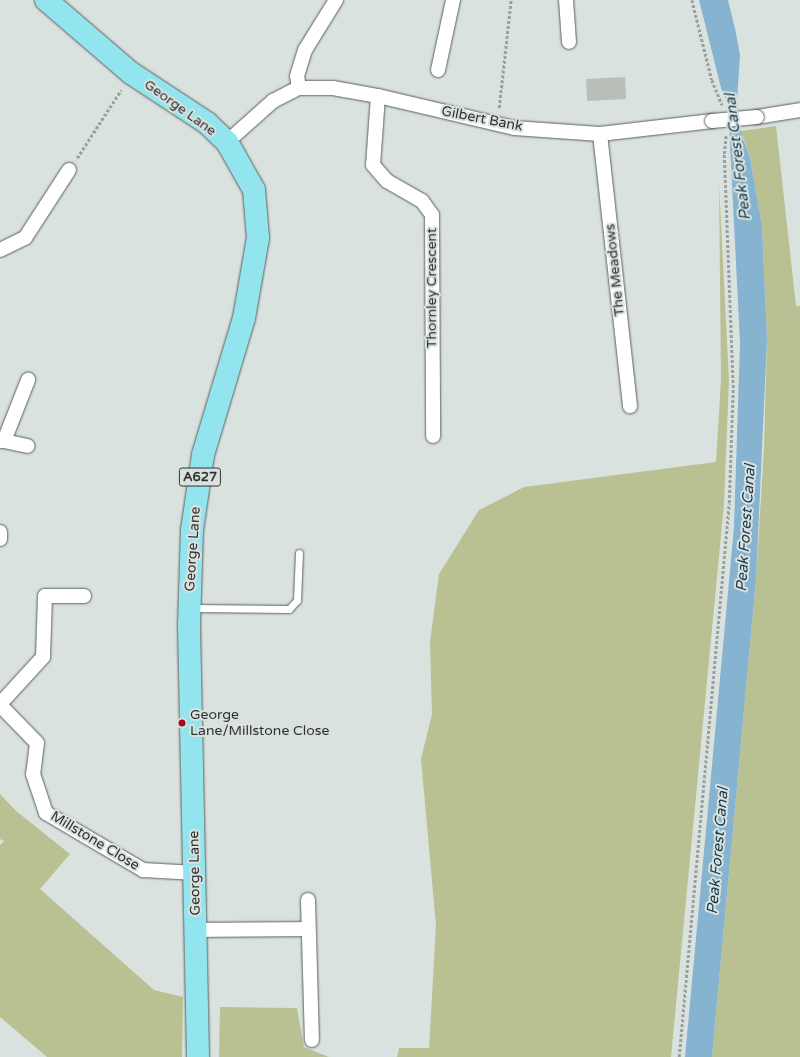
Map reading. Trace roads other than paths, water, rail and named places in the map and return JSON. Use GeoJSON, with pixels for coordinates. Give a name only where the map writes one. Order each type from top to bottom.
{"type":"FeatureCollection","features":[{"type":"Feature","properties":{"kind":"main road","name":"George Lane"},"geometry":{"type":"LineString","coordinates":[[46,0],[131,73],[207,124],[227,142],[254,190],[258,238],[244,318],[203,455],[192,530],[189,608],[196,873],[198,1057]]}},
{"type":"Feature","properties":{"kind":"street"},"geometry":{"type":"LineString","coordinates":[[299,88],[297,76],[305,50],[336,0]]}},
{"type":"Feature","properties":{"kind":"street"},"geometry":{"type":"LineString","coordinates":[[438,70],[453,0]]}},
{"type":"Feature","properties":{"kind":"street"},"geometry":{"type":"LineString","coordinates":[[566,0],[568,42]]}},
{"type":"Feature","properties":{"kind":"street","name":"Gilbert Bank"},"geometry":{"type":"LineString","coordinates":[[227,142],[273,102],[299,88],[333,88],[378,96],[514,128],[600,134],[757,117],[800,110]]}},
{"type":"Feature","properties":{"kind":"street","name":"Thornley Crescent"},"geometry":{"type":"LineString","coordinates":[[378,96],[373,165],[387,181],[422,201],[432,215],[433,436]]}},
{"type":"Feature","properties":{"kind":"street","name":"The Meadows"},"geometry":{"type":"LineString","coordinates":[[600,134],[630,406]]}},
{"type":"Feature","properties":{"kind":"street"},"geometry":{"type":"LineString","coordinates":[[0,250],[25,238],[68,170]]}},
{"type":"Feature","properties":{"kind":"street"},"geometry":{"type":"LineString","coordinates":[[27,446],[2,441],[28,380]]}},
{"type":"Feature","properties":{"kind":"street"},"geometry":{"type":"LineString","coordinates":[[0,532],[0,539]]}},
{"type":"Feature","properties":{"kind":"street","name":"Millstone Close"},"geometry":{"type":"LineString","coordinates":[[84,596],[45,596],[43,657],[0,705],[37,743],[33,774],[46,813],[143,870],[196,873]]}},
{"type":"Feature","properties":{"kind":"street"},"geometry":{"type":"LineString","coordinates":[[308,900],[312,1040]]}},
{"type":"Feature","properties":{"kind":"street"},"geometry":{"type":"LineString","coordinates":[[196,930],[308,929]]}},
{"type":"Feature","properties":{"kind":"lane"},"geometry":{"type":"LineString","coordinates":[[189,608],[289,609],[297,600],[299,552]]}},
{"type":"Feature","properties":{"kind":"water","name":"Peak Forest Canal"},"geometry":{"type":"Polygon","coordinates":[[[699,0],[728,0],[736,33],[740,55],[737,101],[742,136],[750,158],[762,226],[767,339],[756,580],[712,1057],[685,1057],[734,527],[740,343],[728,104],[721,88],[699,0]]]}},
{"type":"Feature","properties":{"kind":"place","name":"George Lane/Millstone Close"},"geometry":{"type":"Point","coordinates":[182,723]}}]}
